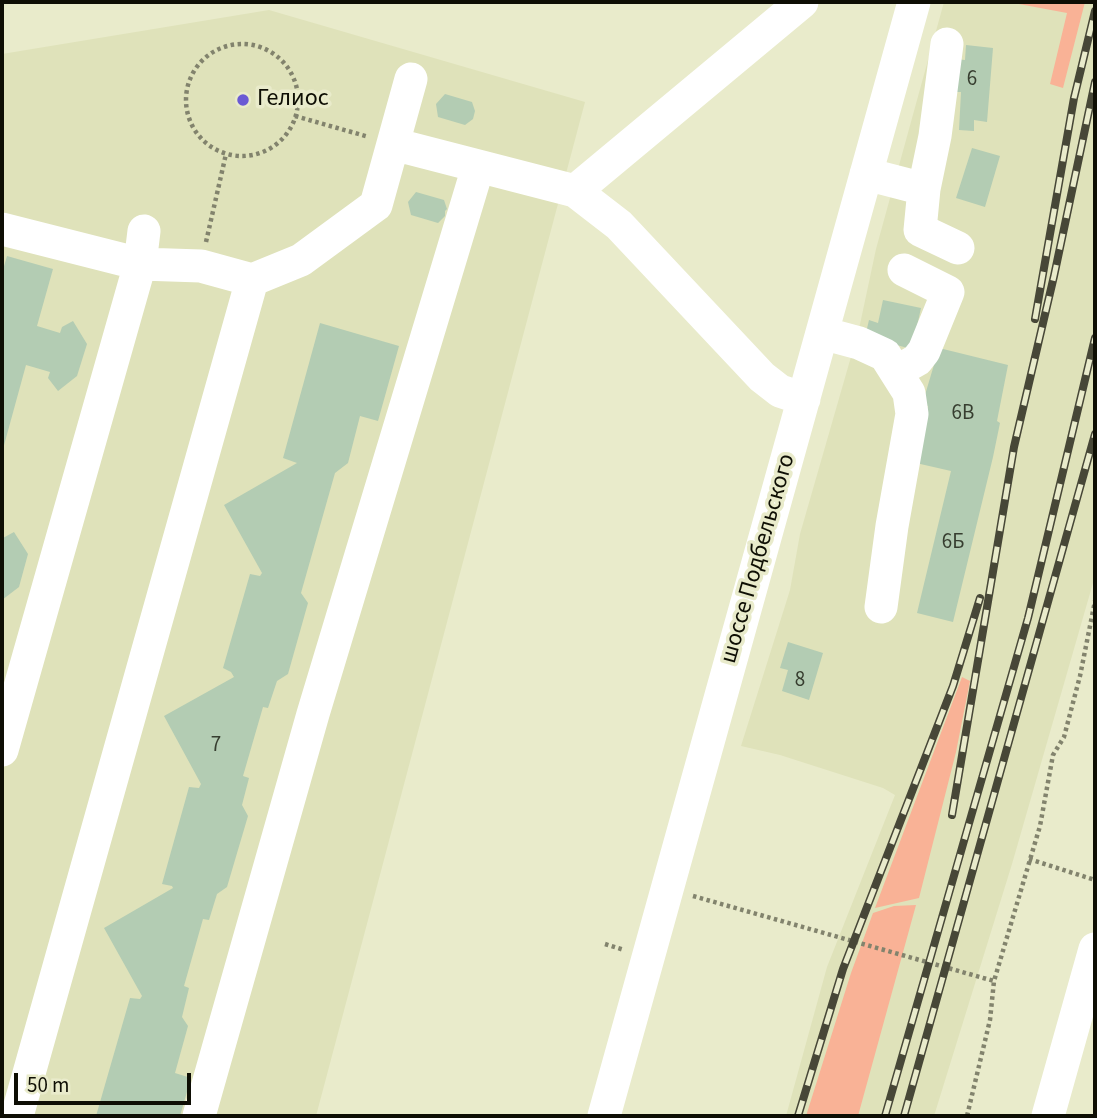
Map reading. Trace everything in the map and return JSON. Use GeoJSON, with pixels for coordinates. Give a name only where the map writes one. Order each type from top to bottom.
{"type":"FeatureCollection","features":[{"type":"Feature","properties":{"kind":"street"},"geometry":{"type":"LineString","coordinates":[[575,191],[802,2]]}},
{"type":"Feature","properties":{"kind":"street"},"geometry":{"type":"LineString","coordinates":[[925,29],[935,136],[923,189],[920,230],[958,248]]}},
{"type":"Feature","properties":{"kind":"street","name":"шоссе Подбельского"},"geometry":{"type":"LineString","coordinates":[[604,1116],[866,174],[925,29]]}},
{"type":"Feature","properties":{"kind":"street"},"geometry":{"type":"LineString","coordinates":[[2,229],[142,247],[201,267],[252,280],[301,260],[376,205],[411,79]]}},
{"type":"Feature","properties":{"kind":"street"},"geometry":{"type":"LineString","coordinates":[[393,144],[575,191],[620,225],[762,377],[780,391],[804,399]]}},
{"type":"Feature","properties":{"kind":"street"},"geometry":{"type":"LineString","coordinates":[[199,1116],[313,714],[478,167]]}},
{"type":"Feature","properties":{"kind":"street"},"geometry":{"type":"LineString","coordinates":[[866,174],[923,189]]}},
{"type":"Feature","properties":{"kind":"street"},"geometry":{"type":"LineString","coordinates":[[2,750],[142,247]]}},
{"type":"Feature","properties":{"kind":"street"},"geometry":{"type":"LineString","coordinates":[[896,372],[917,360],[924,351],[948,292],[904,270]]}},
{"type":"Feature","properties":{"kind":"street"},"geometry":{"type":"LineString","coordinates":[[17,1116],[252,280]]}},
{"type":"Feature","properties":{"kind":"street"},"geometry":{"type":"LineString","coordinates":[[822,332],[859,343],[885,355],[909,393],[912,414],[881,607]]}},
{"type":"Feature","properties":{"kind":"street"},"geometry":{"type":"LineString","coordinates":[[1048,1116],[1095,949]]}},
{"type":"Feature","properties":{"kind":"path"},"geometry":{"type":"LineString","coordinates":[[233,45],[252,45],[269,51],[284,63],[294,79],[298,97],[295,116],[288,132],[276,145],[243,156],[226,154],[209,145],[195,132],[187,115],[186,96],[190,78],[200,62],[215,51],[233,45]]}},
{"type":"Feature","properties":{"kind":"path"},"geometry":{"type":"LineString","coordinates":[[295,116],[393,144]]}},
{"type":"Feature","properties":{"kind":"path"},"geometry":{"type":"LineString","coordinates":[[201,267],[226,154]]}},
{"type":"Feature","properties":{"kind":"path"},"geometry":{"type":"LineString","coordinates":[[967,1116],[990,1020],[995,981],[1040,826],[1054,755],[1064,737],[1095,601]]}},
{"type":"Feature","properties":{"kind":"path"},"geometry":{"type":"LineString","coordinates":[[1030,859],[1095,880]]}},
{"type":"Feature","properties":{"kind":"path"},"geometry":{"type":"LineString","coordinates":[[694,896],[995,981]]}},
{"type":"Feature","properties":{"kind":"shaded area"},"geometry":{"type":"Polygon","coordinates":[[[944,2],[1008,2],[1067,12],[1070,2],[1095,2],[1095,576],[1012,864],[934,1116],[786,1116],[827,967],[895,795],[883,788],[780,755],[741,746],[790,590],[800,534],[859,329],[876,249],[944,2]]]}},
{"type":"Feature","properties":{"kind":"shaded area"},"geometry":{"type":"Polygon","coordinates":[[[1008,2],[1085,2],[1063,88],[1050,84],[1067,13],[1008,2]]]}},
{"type":"Feature","properties":{"kind":"shaded area"},"geometry":{"type":"Polygon","coordinates":[[[269,10],[585,102],[316,1116],[2,1116],[2,54],[269,10]]]}},
{"type":"Feature","properties":{"kind":"shaded area"},"geometry":{"type":"Polygon","coordinates":[[[962,677],[970,681],[956,752],[919,898],[875,908],[962,677]]]}},
{"type":"Feature","properties":{"kind":"shaded area"},"geometry":{"type":"Polygon","coordinates":[[[916,905],[858,1116],[806,1116],[873,913],[894,906],[916,905]]]}},
{"type":"Feature","properties":{"kind":"building"},"geometry":{"type":"Polygon","coordinates":[[[966,45],[993,48],[987,122],[974,120],[974,131],[959,130],[961,92],[953,92],[956,59],[965,60],[966,45]]]}},
{"type":"Feature","properties":{"kind":"building"},"geometry":{"type":"Polygon","coordinates":[[[445,94],[472,102],[475,111],[473,119],[465,125],[438,117],[436,104],[445,94]]]}},
{"type":"Feature","properties":{"kind":"building"},"geometry":{"type":"Polygon","coordinates":[[[972,148],[1000,156],[985,207],[956,198],[972,148]]]}},
{"type":"Feature","properties":{"kind":"building"},"geometry":{"type":"Polygon","coordinates":[[[416,192],[444,200],[447,209],[445,216],[438,223],[411,215],[408,202],[416,192]]]}},
{"type":"Feature","properties":{"kind":"building"},"geometry":{"type":"Polygon","coordinates":[[[7,256],[53,269],[37,326],[60,333],[62,327],[73,321],[87,344],[77,376],[58,391],[48,378],[50,372],[26,365],[3,449],[2,273],[7,256]]]}},
{"type":"Feature","properties":{"kind":"building"},"geometry":{"type":"Polygon","coordinates":[[[883,300],[921,308],[912,349],[865,337],[869,320],[878,323],[883,300]]]}},
{"type":"Feature","properties":{"kind":"building"},"geometry":{"type":"Polygon","coordinates":[[[320,323],[399,346],[378,421],[360,416],[348,463],[335,473],[301,593],[308,603],[288,674],[277,681],[268,708],[263,707],[243,776],[249,778],[242,805],[248,816],[227,887],[217,894],[209,920],[203,919],[184,986],[189,988],[182,1017],[188,1026],[175,1073],[191,1078],[180,1116],[96,1116],[130,998],[140,999],[142,996],[104,928],[173,888],[162,884],[189,787],[199,788],[201,784],[164,716],[234,677],[223,668],[250,574],[260,576],[262,573],[224,505],[297,463],[283,458],[320,323]]]}},
{"type":"Feature","properties":{"kind":"building"},"geometry":{"type":"Polygon","coordinates":[[[939,348],[1008,365],[993,457],[953,622],[917,613],[951,471],[916,463],[928,406],[922,405],[939,348]]]}},
{"type":"Feature","properties":{"kind":"building"},"geometry":{"type":"Polygon","coordinates":[[[14,532],[28,554],[19,587],[2,600],[2,543],[3,538],[14,532]]]}},
{"type":"Feature","properties":{"kind":"building"},"geometry":{"type":"Polygon","coordinates":[[[788,642],[823,653],[809,700],[782,691],[788,670],[780,668],[788,642]]]}},
{"type":"Feature","properties":{"kind":"railway"},"geometry":{"type":"LineString","coordinates":[[1035,319],[1074,98],[1095,11]]}},
{"type":"Feature","properties":{"kind":"railway"},"geometry":{"type":"LineString","coordinates":[[952,815],[1014,447],[1095,82]]}},
{"type":"Feature","properties":{"kind":"railway"},"geometry":{"type":"LineString","coordinates":[[885,1116],[1028,618],[1095,338]]}},
{"type":"Feature","properties":{"kind":"railway"},"geometry":{"type":"LineString","coordinates":[[904,1116],[1095,434]]}},
{"type":"Feature","properties":{"kind":"railway"},"geometry":{"type":"LineString","coordinates":[[798,1116],[843,969],[953,686],[980,598]]}},
{"type":"Feature","properties":{"kind":"place","name":"Гелиос"},"geometry":{"type":"Point","coordinates":[243,100]}}]}
